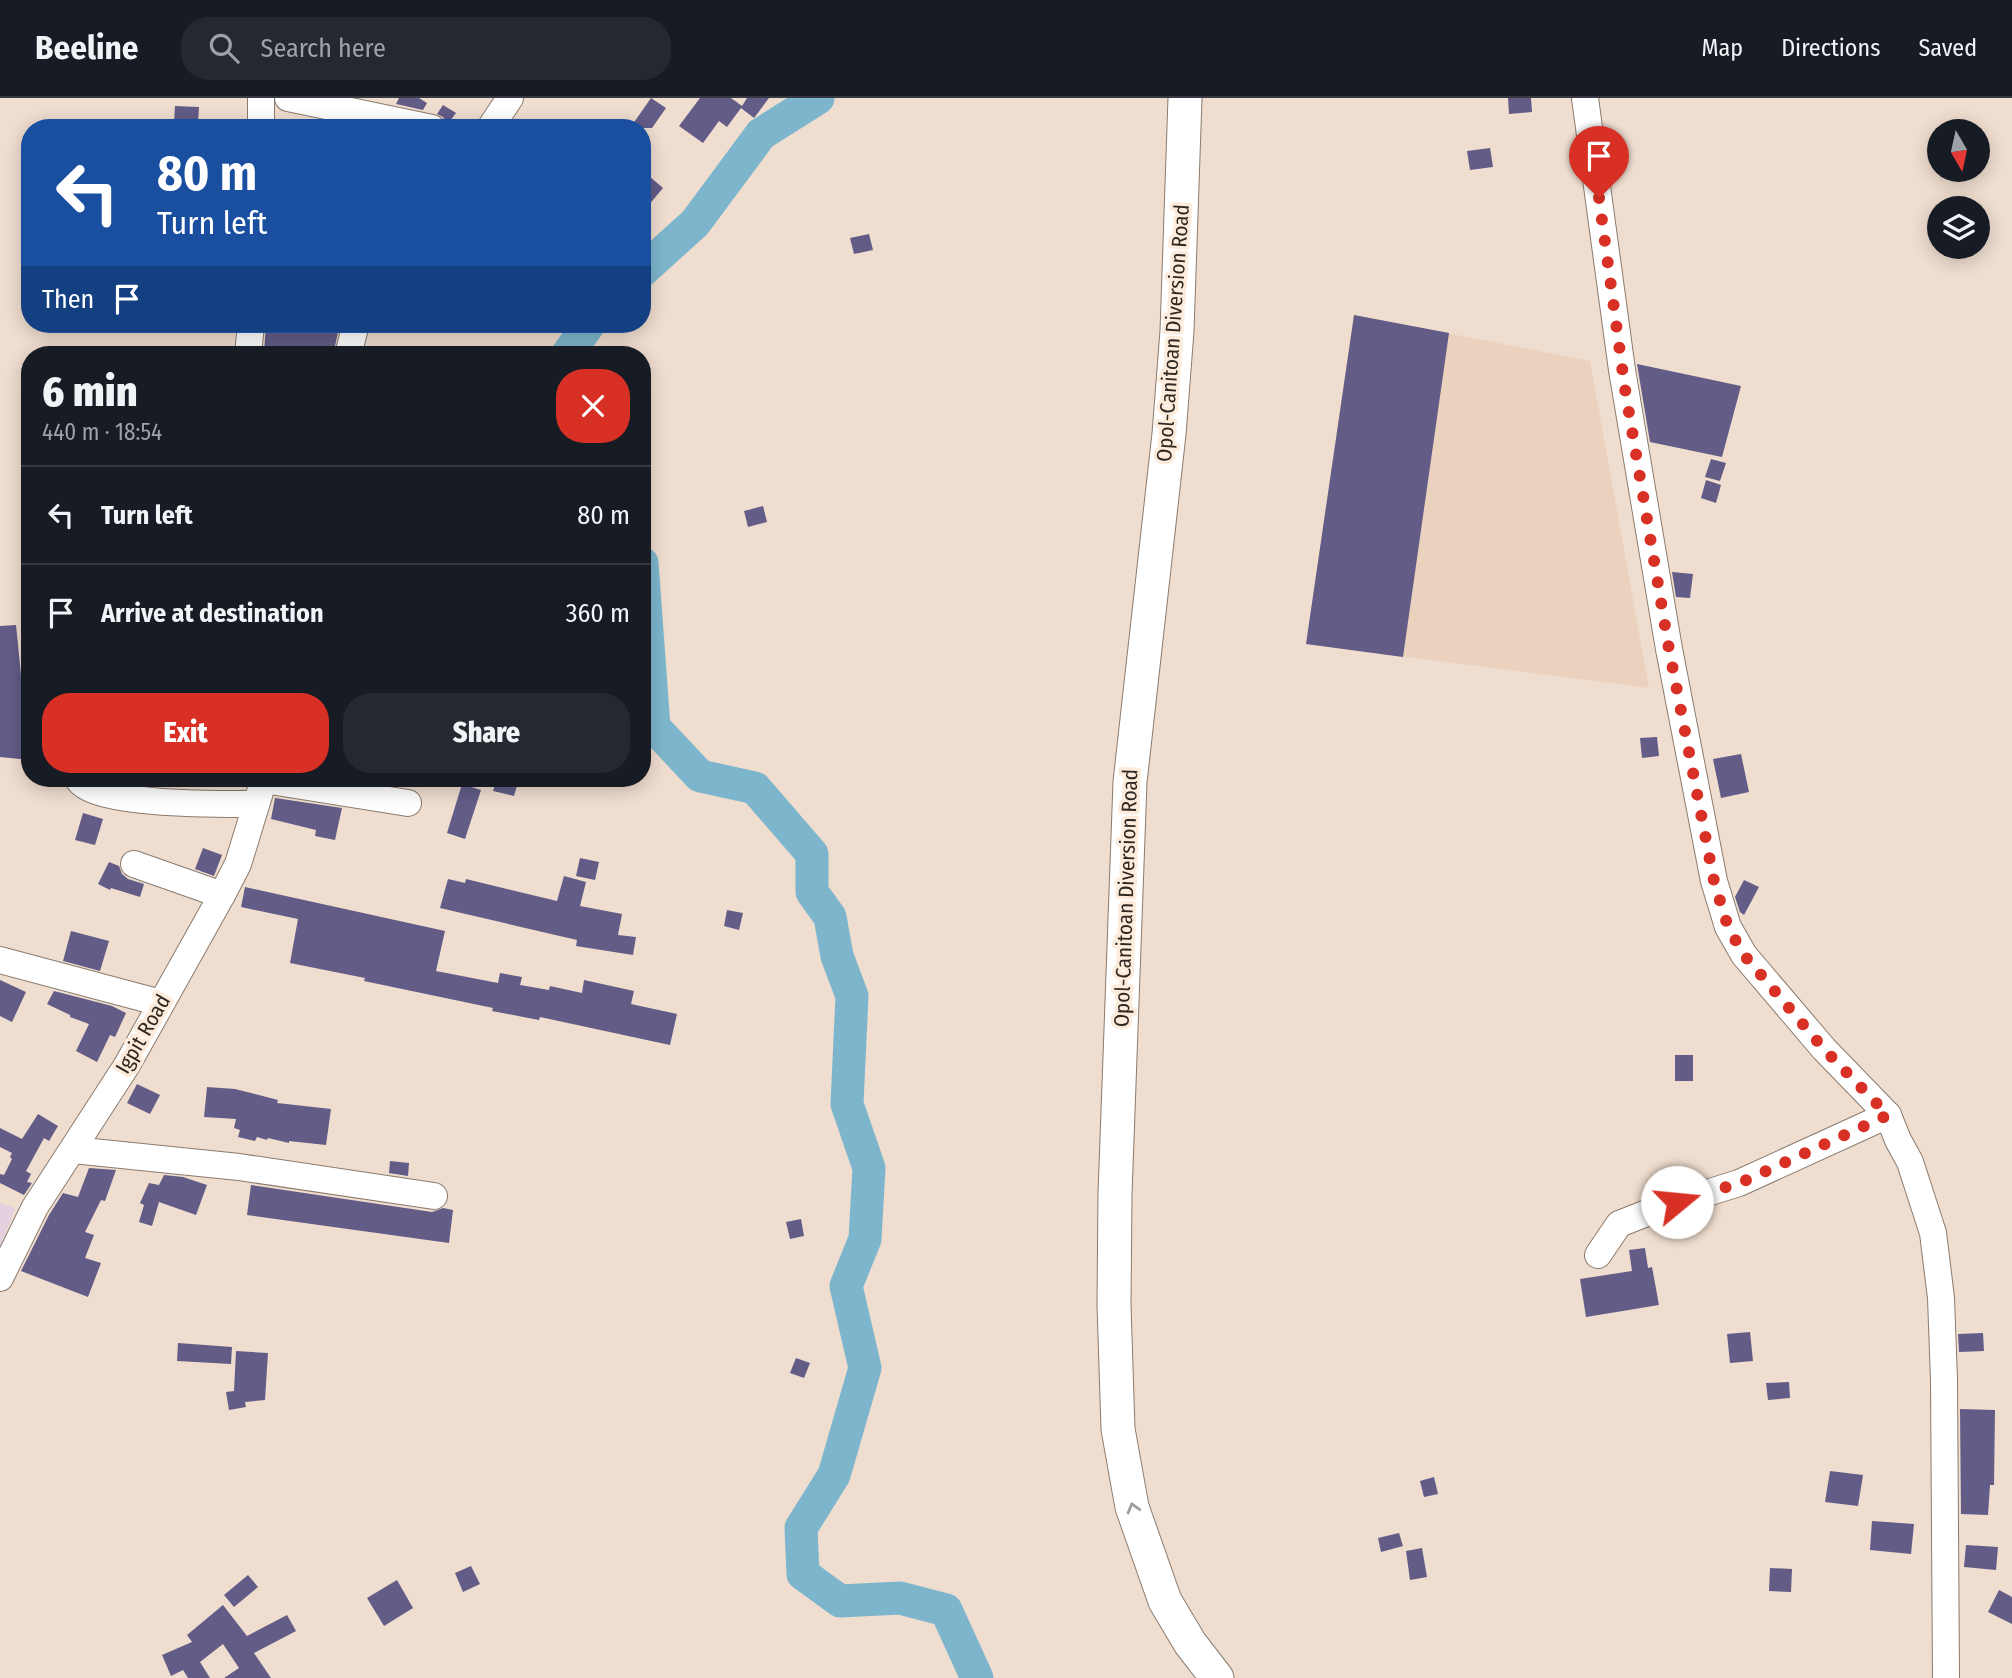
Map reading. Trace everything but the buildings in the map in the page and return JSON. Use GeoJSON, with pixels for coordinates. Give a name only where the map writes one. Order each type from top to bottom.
{"type":"FeatureCollection","features":[{"type":"Feature","properties":{"kind":"main road","name":"Opol-Canitoan Diversion Road"},"geometry":{"type":"LineString","coordinates":[[1163,98],[1152,386],[1109,780],[1092,1284],[1097,1427],[1102,1471],[1111,1512],[1146,1610],[1189,1678]]}},
{"type":"Feature","properties":{"kind":"main road","name":"Opol-Canitoan Diversion Road"},"geometry":{"type":"LineString","coordinates":[[1185,98],[1177,331],[1169,435],[1130,782],[1115,1181],[1114,1305],[1118,1429],[1132,1507],[1165,1601],[1190,1643],[1217,1678]]}},
{"type":"Feature","properties":{"kind":"street"},"geometry":{"type":"LineString","coordinates":[[261,98],[261,119]]}},
{"type":"Feature","properties":{"kind":"street"},"geometry":{"type":"LineString","coordinates":[[288,98],[389,119]]}},
{"type":"Feature","properties":{"kind":"street"},"geometry":{"type":"LineString","coordinates":[[1585,98],[1622,370],[1669,649],[1714,881],[1728,927],[1744,955],[1824,1049],[1888,1115],[1910,1162],[1933,1234],[1941,1298],[1944,1380],[1946,1678]]}},
{"type":"Feature","properties":{"kind":"street"},"geometry":{"type":"LineString","coordinates":[[495,119],[508,99]]}},
{"type":"Feature","properties":{"kind":"street"},"geometry":{"type":"LineString","coordinates":[[85,787],[95,792],[262,787],[408,803]]}},
{"type":"Feature","properties":{"kind":"street","name":"Igpit Road"},"geometry":{"type":"LineString","coordinates":[[0,1278],[35,1207],[127,1065],[222,895],[237,864],[262,787]]}},
{"type":"Feature","properties":{"kind":"street"},"geometry":{"type":"LineString","coordinates":[[134,864],[222,895]]}},
{"type":"Feature","properties":{"kind":"street"},"geometry":{"type":"LineString","coordinates":[[0,960],[161,1003]]}},
{"type":"Feature","properties":{"kind":"street"},"geometry":{"type":"LineString","coordinates":[[1598,1255],[1619,1224],[1651,1210],[1740,1183],[1888,1115]]}},
{"type":"Feature","properties":{"kind":"street"},"geometry":{"type":"LineString","coordinates":[[73,1150],[239,1167],[433,1196]]}},
{"type":"Feature","properties":{"kind":"shaded area"},"geometry":{"type":"Polygon","coordinates":[[[1354,315],[1590,361],[1649,688],[1306,644],[1354,315]]]}},
{"type":"Feature","properties":{"kind":"shaded area"},"geometry":{"type":"Polygon","coordinates":[[[0,1203],[15,1208],[0,1248],[0,1203]]]}},
{"type":"Feature","properties":{"kind":"waterway"},"geometry":{"type":"LineString","coordinates":[[651,263],[695,223],[761,134],[818,98]]}},
{"type":"Feature","properties":{"kind":"waterway"},"geometry":{"type":"LineString","coordinates":[[573,346],[583,333]]}},
{"type":"Feature","properties":{"kind":"waterway"},"geometry":{"type":"LineString","coordinates":[[651,686],[654,727],[700,776],[755,788],[812,854],[812,892],[830,917],[837,956],[852,996],[847,1104],[869,1168],[865,1239],[846,1286],[865,1368],[834,1475],[801,1528],[803,1574],[840,1601],[900,1598],[946,1610],[977,1678]]}},
{"type":"Feature","properties":{"kind":"route"},"geometry":{"type":"LineString","coordinates":[[1599,198],[1625,389],[1669,649],[1714,881],[1728,927],[1744,955],[1824,1049],[1888,1115],[1740,1183],[1677,1202]]}}]}
